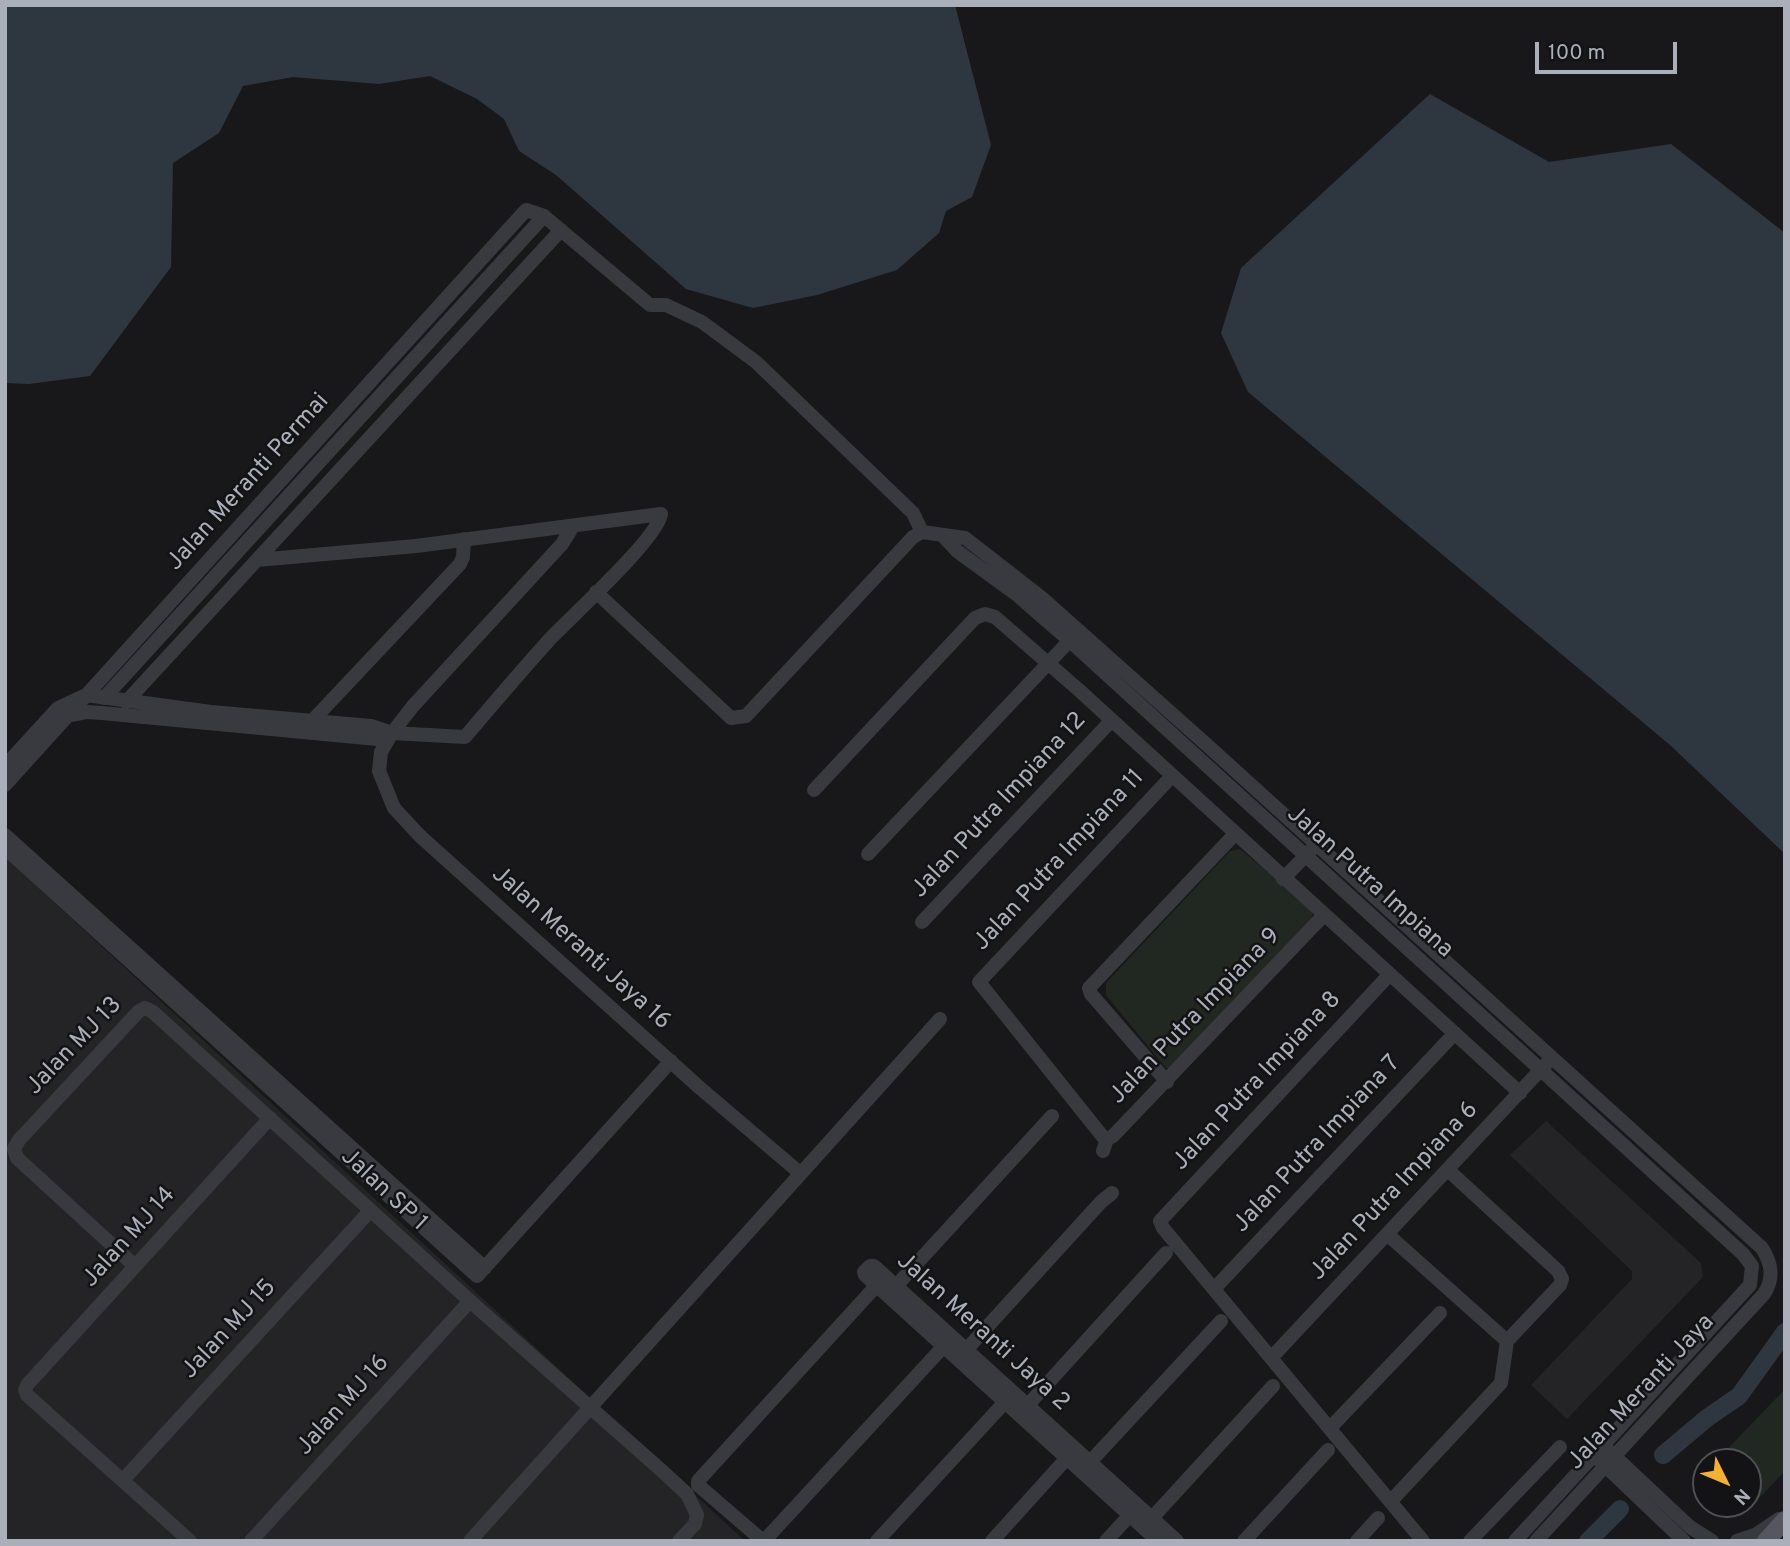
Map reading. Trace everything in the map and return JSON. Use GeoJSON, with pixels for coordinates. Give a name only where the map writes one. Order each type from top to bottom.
{"type":"FeatureCollection","features":[{"type":"Feature","properties":{"kind":"main road"},"geometry":{"type":"LineString","coordinates":[[1766,1541],[1785,1520]]}},
{"type":"Feature","properties":{"kind":"street","name":"Jalan Meranti Permai"},"geometry":{"type":"LineString","coordinates":[[5,785],[526,210],[544,216],[104,698]]}},
{"type":"Feature","properties":{"kind":"street"},"geometry":{"type":"LineString","coordinates":[[544,216],[650,305],[666,305],[702,321],[756,362],[913,513],[922,531]]}},
{"type":"Feature","properties":{"kind":"street"},"geometry":{"type":"LineString","coordinates":[[126,702],[561,230]]}},
{"type":"Feature","properties":{"kind":"street"},"geometry":{"type":"LineString","coordinates":[[5,766],[58,708],[86,695],[211,712],[371,726],[392,733],[465,737],[510,683],[644,543],[658,525],[661,514],[416,546],[257,560]]}},
{"type":"Feature","properties":{"kind":"street","name":"Jalan Meranti Jaya 16"},"geometry":{"type":"LineString","coordinates":[[573,526],[562,544],[413,706],[381,752],[379,771],[394,808],[420,835],[800,1173]]}},
{"type":"Feature","properties":{"kind":"street"},"geometry":{"type":"LineString","coordinates":[[596,592],[731,718],[739,718],[746,716],[913,537],[922,531],[943,536]]}},
{"type":"Feature","properties":{"kind":"street","name":"Jalan Putra Impiana"},"geometry":{"type":"LineString","coordinates":[[943,536],[965,538],[1042,598],[1074,636]]}},
{"type":"Feature","properties":{"kind":"street","name":"Jalan Putra Impiana"},"geometry":{"type":"LineString","coordinates":[[943,536],[957,551],[1074,636],[1314,854],[1541,1070],[1742,1254],[1752,1266],[1753,1274]]}},
{"type":"Feature","properties":{"kind":"street"},"geometry":{"type":"LineString","coordinates":[[313,720],[460,564],[464,539]]}},
{"type":"Feature","properties":{"kind":"street"},"geometry":{"type":"LineString","coordinates":[[814,790],[975,618],[985,614],[995,617],[1520,1093]]}},
{"type":"Feature","properties":{"kind":"street"},"geometry":{"type":"LineString","coordinates":[[868,854],[1074,636]]}},
{"type":"Feature","properties":{"kind":"street"},"geometry":{"type":"LineString","coordinates":[[70,715],[102,713],[377,739],[392,733]]}},
{"type":"Feature","properties":{"kind":"street","name":"Jalan Putra Impiana 12"},"geometry":{"type":"LineString","coordinates":[[922,922],[1111,721]]}},
{"type":"Feature","properties":{"kind":"street","name":"Jalan Putra Impiana 11"},"geometry":{"type":"LineString","coordinates":[[1105,1145],[1103,1137],[979,982],[1172,776]]}},
{"type":"Feature","properties":{"kind":"street"},"geometry":{"type":"LineString","coordinates":[[5,834],[481,1272]]}},
{"type":"Feature","properties":{"kind":"street"},"geometry":{"type":"LineString","coordinates":[[1167,1082],[1091,994],[1089,988],[1234,835]]}},
{"type":"Feature","properties":{"kind":"street"},"geometry":{"type":"LineString","coordinates":[[5,848],[481,1272]]}},
{"type":"Feature","properties":{"kind":"street"},"geometry":{"type":"LineString","coordinates":[[1287,882],[1314,854]]}},
{"type":"Feature","properties":{"kind":"street","name":"Jalan Putra Impiana"},"geometry":{"type":"LineString","coordinates":[[1314,854],[1552,1058],[1762,1248],[1771,1271]]}},
{"type":"Feature","properties":{"kind":"street"},"geometry":{"type":"LineString","coordinates":[[5,858],[33,872]]}},
{"type":"Feature","properties":{"kind":"street","name":"Jalan Putra Impiana 9"},"geometry":{"type":"LineString","coordinates":[[1105,1145],[1324,915]]}},
{"type":"Feature","properties":{"kind":"street","name":"Jalan Putra Impiana 8"},"geometry":{"type":"LineString","coordinates":[[1214,1289],[1160,1221],[1390,975]]}},
{"type":"Feature","properties":{"kind":"street","name":"Jalan SP 1"},"geometry":{"type":"LineString","coordinates":[[145,1009],[153,1012],[370,1211],[687,1494],[697,1514],[695,1524],[679,1541]]}},
{"type":"Feature","properties":{"kind":"street","name":"Jalan MJ 13"},"geometry":{"type":"LineString","coordinates":[[135,1266],[18,1158],[14,1149],[19,1140],[139,1011],[145,1009]]}},
{"type":"Feature","properties":{"kind":"street"},"geometry":{"type":"LineString","coordinates":[[471,1541],[590,1405],[940,1019]]}},
{"type":"Feature","properties":{"kind":"street","name":"Jalan Putra Impiana 7"},"geometry":{"type":"LineString","coordinates":[[1214,1289],[1455,1033]]}},
{"type":"Feature","properties":{"kind":"street","name":"Jalan Putra Impiana 6"},"geometry":{"type":"LineString","coordinates":[[1272,1357],[1552,1058]]}},
{"type":"Feature","properties":{"kind":"street"},"geometry":{"type":"LineString","coordinates":[[481,1272],[671,1061]]}},
{"type":"Feature","properties":{"kind":"street"},"geometry":{"type":"LineString","coordinates":[[896,1286],[1052,1116]]}},
{"type":"Feature","properties":{"kind":"street","name":"Jalan MJ 14"},"geometry":{"type":"LineString","coordinates":[[123,1480],[27,1395],[27,1385],[270,1118]]}},
{"type":"Feature","properties":{"kind":"street"},"geometry":{"type":"LineString","coordinates":[[1391,1501],[1501,1383],[1507,1341],[1560,1285],[1562,1279],[1558,1271],[1448,1170]]}},
{"type":"Feature","properties":{"kind":"street"},"geometry":{"type":"LineString","coordinates":[[966,1350],[1106,1198]]}},
{"type":"Feature","properties":{"kind":"street","name":"Jalan MJ 15"},"geometry":{"type":"LineString","coordinates":[[123,1480],[370,1211]]}},
{"type":"Feature","properties":{"kind":"street"},"geometry":{"type":"LineString","coordinates":[[1387,1234],[1507,1341]]}},
{"type":"Feature","properties":{"kind":"street"},"geometry":{"type":"LineString","coordinates":[[1027,1406],[1166,1253]]}},
{"type":"Feature","properties":{"kind":"street","name":"Jalan Meranti Jaya 2"},"geometry":{"type":"LineString","coordinates":[[1158,1541],[1067,1458],[1055,1439],[1027,1406],[966,1350],[874,1266],[864,1272],[1006,1402],[1055,1439],[1090,1462],[1177,1541]]}},
{"type":"Feature","properties":{"kind":"street","name":"Jalan Meranti Jaya"},"geometry":{"type":"LineString","coordinates":[[1536,1541],[1764,1294],[1770,1283],[1771,1271]]}},
{"type":"Feature","properties":{"kind":"street","name":"Jalan Meranti Jaya"},"geometry":{"type":"LineString","coordinates":[[1515,1541],[1750,1285],[1753,1274]]}},
{"type":"Feature","properties":{"kind":"street"},"geometry":{"type":"LineString","coordinates":[[877,1285],[698,1481],[708,1494],[763,1541],[944,1346]]}},
{"type":"Feature","properties":{"kind":"street"},"geometry":{"type":"LineString","coordinates":[[1214,1289],[1423,1541]]}},
{"type":"Feature","properties":{"kind":"street","name":"Jalan MJ 16"},"geometry":{"type":"LineString","coordinates":[[251,1541],[470,1301]]}},
{"type":"Feature","properties":{"kind":"street"},"geometry":{"type":"LineString","coordinates":[[1330,1428],[1440,1313]]}},
{"type":"Feature","properties":{"kind":"street"},"geometry":{"type":"LineString","coordinates":[[1090,1462],[1221,1321]]}},
{"type":"Feature","properties":{"kind":"street"},"geometry":{"type":"LineString","coordinates":[[1152,1518],[1273,1386]]}},
{"type":"Feature","properties":{"kind":"street"},"geometry":{"type":"LineString","coordinates":[[877,1541],[1006,1402]]}},
{"type":"Feature","properties":{"kind":"street"},"geometry":{"type":"LineString","coordinates":[[1470,1541],[1560,1447]]}},
{"type":"Feature","properties":{"kind":"street"},"geometry":{"type":"LineString","coordinates":[[1244,1541],[1328,1450]]}},
{"type":"Feature","properties":{"kind":"street"},"geometry":{"type":"LineString","coordinates":[[1599,1450],[1685,1541]]}},
{"type":"Feature","properties":{"kind":"street"},"geometry":{"type":"LineString","coordinates":[[992,1541],[1067,1458]]}},
{"type":"Feature","properties":{"kind":"street"},"geometry":{"type":"LineString","coordinates":[[1610,1461],[1690,1527],[1712,1541]]}},
{"type":"Feature","properties":{"kind":"street"},"geometry":{"type":"LineString","coordinates":[[123,1480],[190,1541]]}},
{"type":"Feature","properties":{"kind":"street"},"geometry":{"type":"LineString","coordinates":[[1106,1541],[1130,1515]]}},
{"type":"Feature","properties":{"kind":"street"},"geometry":{"type":"LineString","coordinates":[[1737,1541],[1763,1530],[1785,1515]]}},
{"type":"Feature","properties":{"kind":"street"},"geometry":{"type":"LineString","coordinates":[[1357,1541],[1378,1518]]}},
{"type":"Feature","properties":{"kind":"shaded area"},"geometry":{"type":"Polygon","coordinates":[[[5,5],[955,5],[991,145],[972,197],[946,211],[939,233],[897,270],[817,295],[753,308],[686,289],[556,175],[519,151],[504,119],[477,99],[430,76],[379,84],[293,77],[243,86],[219,133],[173,163],[171,267],[90,376],[29,384],[5,383],[5,5]]]}},
{"type":"Feature","properties":{"kind":"shaded area"},"geometry":{"type":"Polygon","coordinates":[[[1430,94],[1549,162],[1671,144],[1785,233],[1785,854],[1670,745],[1248,392],[1221,333],[1241,268],[1430,94]]]}},
{"type":"Feature","properties":{"kind":"shaded area"},"geometry":{"type":"Polygon","coordinates":[[[1240,849],[1313,910],[1312,920],[1172,1070],[1166,1068],[1106,995],[1106,983],[1230,851],[1240,849]]]}},
{"type":"Feature","properties":{"kind":"shaded area"},"geometry":{"type":"Polygon","coordinates":[[[5,857],[745,1541],[5,1541],[5,857]]]}},
{"type":"Feature","properties":{"kind":"shaded area"},"geometry":{"type":"Polygon","coordinates":[[[1546,1121],[1701,1263],[1703,1277],[1567,1419],[1531,1385],[1632,1279],[1632,1271],[1510,1155],[1546,1121]]]}},
{"type":"Feature","properties":{"kind":"shaded area"},"geometry":{"type":"Polygon","coordinates":[[[1785,1389],[1785,1471],[1762,1495],[1762,1448],[1728,1448],[1785,1389]]]}},
{"type":"Feature","properties":{"kind":"waterway"},"geometry":{"type":"LineString","coordinates":[[1663,1455],[1707,1418],[1739,1396],[1785,1332]]}},
{"type":"Feature","properties":{"kind":"waterway"},"geometry":{"type":"LineString","coordinates":[[1588,1541],[1620,1509]]}}]}
